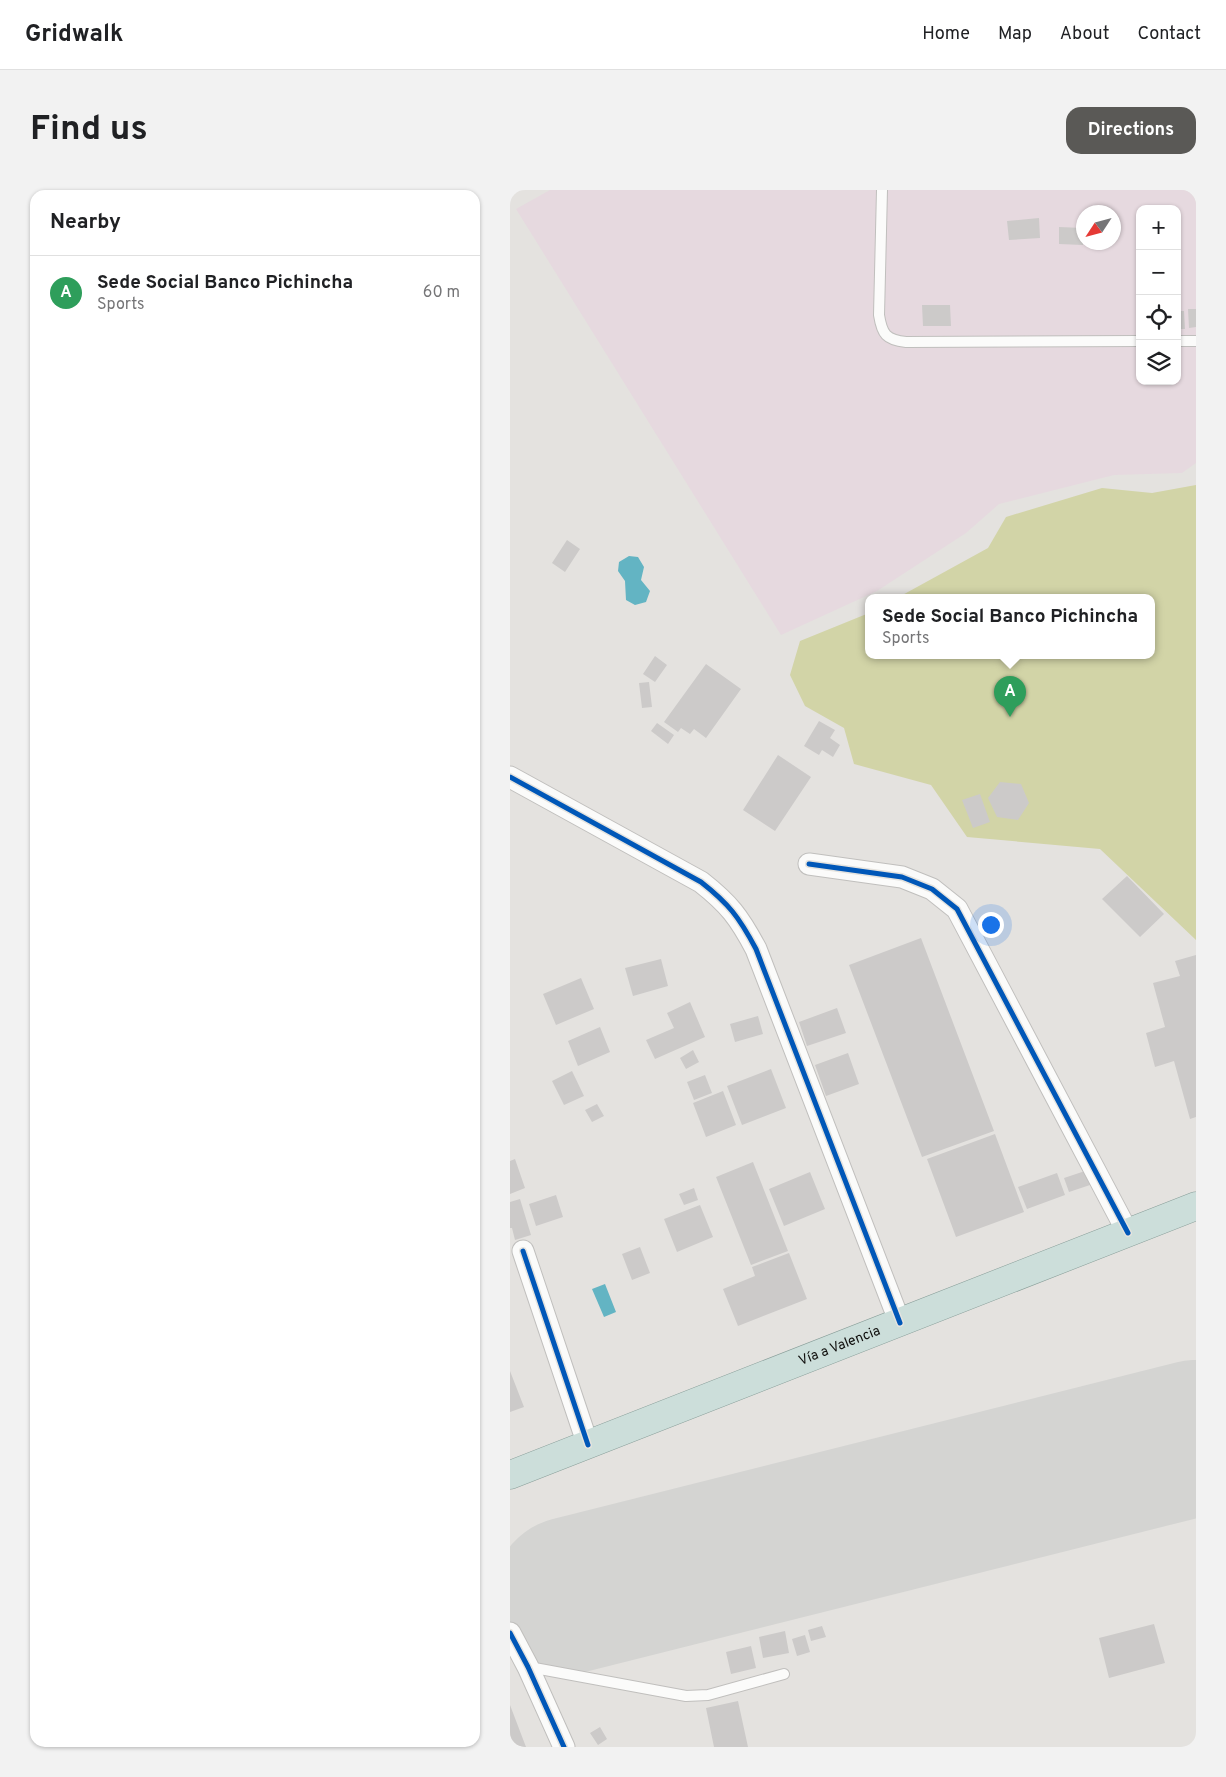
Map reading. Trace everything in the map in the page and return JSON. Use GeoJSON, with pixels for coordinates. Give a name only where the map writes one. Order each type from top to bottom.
{"type":"FeatureCollection","features":[{"type":"Feature","properties":{"kind":"highway","name":"Vía a Valencia"},"geometry":{"type":"LineString","coordinates":[[510,1476],[1196,1206]]}},
{"type":"Feature","properties":{"kind":"street"},"geometry":{"type":"LineString","coordinates":[[510,777],[701,882],[724,900],[743,924],[756,949],[900,1323]]}},
{"type":"Feature","properties":{"kind":"street"},"geometry":{"type":"LineString","coordinates":[[809,864],[902,877],[932,889],[957,910],[1128,1233]]}},
{"type":"Feature","properties":{"kind":"street"},"geometry":{"type":"LineString","coordinates":[[523,1251],[588,1445]]}},
{"type":"Feature","properties":{"kind":"street"},"geometry":{"type":"LineString","coordinates":[[510,1633],[528,1667],[564,1747]]}},
{"type":"Feature","properties":{"kind":"lane"},"geometry":{"type":"LineString","coordinates":[[882,190],[878,315],[886,336],[895,341],[906,342],[1136,341]]}},
{"type":"Feature","properties":{"kind":"lane"},"geometry":{"type":"LineString","coordinates":[[1181,341],[1196,341]]}},
{"type":"Feature","properties":{"kind":"lane"},"geometry":{"type":"LineString","coordinates":[[528,1667],[686,1696],[708,1694],[784,1674]]}},
{"type":"Feature","properties":{"kind":"shaded area"},"geometry":{"type":"Polygon","coordinates":[[[550,190],[1196,190],[1196,463],[1182,473],[1114,475],[999,504],[966,533],[877,591],[865,594],[865,596],[781,635],[516,209],[550,190]]]}},
{"type":"Feature","properties":{"kind":"shaded area"},"geometry":{"type":"Polygon","coordinates":[[[1196,1409],[1196,1492],[582,1624],[558,1622],[546,1575],[1196,1409]]]}},
{"type":"Feature","properties":{"kind":"green space"},"geometry":{"type":"Polygon","coordinates":[[[1196,485],[1196,940],[1100,849],[967,837],[931,785],[854,764],[844,728],[805,706],[790,675],[800,641],[865,615],[865,659],[1155,659],[1155,594],[904,594],[988,548],[1006,517],[1102,488],[1152,493],[1196,485]]]}},
{"type":"Feature","properties":{"kind":"water"},"geometry":{"type":"Polygon","coordinates":[[[629,556],[638,557],[644,567],[641,580],[650,591],[646,602],[635,605],[626,600],[625,581],[618,571],[619,562],[629,556]]]}},
{"type":"Feature","properties":{"kind":"water"},"geometry":{"type":"Polygon","coordinates":[[[605,1284],[616,1312],[604,1317],[592,1289],[605,1284]]]}},
{"type":"Feature","properties":{"kind":"building"},"geometry":{"type":"Polygon","coordinates":[[[1039,218],[1040,238],[1009,240],[1007,221],[1039,218]]]}},
{"type":"Feature","properties":{"kind":"building"},"geometry":{"type":"Polygon","coordinates":[[[1059,227],[1076,228],[1076,245],[1059,244],[1059,227]]]}},
{"type":"Feature","properties":{"kind":"building"},"geometry":{"type":"Polygon","coordinates":[[[922,305],[950,305],[951,326],[923,326],[922,305]]]}},
{"type":"Feature","properties":{"kind":"building"},"geometry":{"type":"Polygon","coordinates":[[[1188,309],[1196,309],[1196,327],[1189,328],[1188,309]]]}},
{"type":"Feature","properties":{"kind":"building"},"geometry":{"type":"Polygon","coordinates":[[[1181,311],[1184,311],[1185,329],[1181,329],[1181,311]]]}},
{"type":"Feature","properties":{"kind":"building"},"geometry":{"type":"Polygon","coordinates":[[[567,540],[580,549],[565,572],[552,563],[567,540]]]}},
{"type":"Feature","properties":{"kind":"building"},"geometry":{"type":"Polygon","coordinates":[[[655,656],[667,665],[655,682],[643,674],[655,656]]]}},
{"type":"Feature","properties":{"kind":"building"},"geometry":{"type":"Polygon","coordinates":[[[706,664],[741,689],[706,738],[694,729],[690,734],[681,728],[678,732],[664,722],[706,664]]]}},
{"type":"Feature","properties":{"kind":"building"},"geometry":{"type":"Polygon","coordinates":[[[649,682],[652,707],[642,708],[639,683],[649,682]]]}},
{"type":"Feature","properties":{"kind":"building"},"geometry":{"type":"Polygon","coordinates":[[[819,721],[835,730],[830,738],[840,745],[833,757],[822,750],[819,755],[804,746],[819,721]]]}},
{"type":"Feature","properties":{"kind":"building"},"geometry":{"type":"Polygon","coordinates":[[[657,723],[674,735],[668,744],[651,731],[657,723]]]}},
{"type":"Feature","properties":{"kind":"building"},"geometry":{"type":"Polygon","coordinates":[[[778,755],[811,777],[775,831],[743,810],[778,755]]]}},
{"type":"Feature","properties":{"kind":"building"},"geometry":{"type":"Polygon","coordinates":[[[1000,782],[1021,784],[1029,803],[1018,820],[997,817],[988,798],[1000,782]]]}},
{"type":"Feature","properties":{"kind":"building"},"geometry":{"type":"Polygon","coordinates":[[[980,794],[990,822],[973,828],[962,800],[980,794]]]}},
{"type":"Feature","properties":{"kind":"building"},"geometry":{"type":"Polygon","coordinates":[[[1127,876],[1164,914],[1140,937],[1102,899],[1127,876]]]}},
{"type":"Feature","properties":{"kind":"building"},"geometry":{"type":"Polygon","coordinates":[[[921,938],[994,1131],[922,1157],[849,965],[921,938]]]}},
{"type":"Feature","properties":{"kind":"building"},"geometry":{"type":"Polygon","coordinates":[[[1196,955],[1196,1117],[1190,1119],[1174,1061],[1155,1067],[1146,1033],[1165,1027],[1153,983],[1180,976],[1175,961],[1196,955]]]}},
{"type":"Feature","properties":{"kind":"building"},"geometry":{"type":"Polygon","coordinates":[[[661,959],[668,986],[633,996],[625,968],[661,959]]]}},
{"type":"Feature","properties":{"kind":"building"},"geometry":{"type":"Polygon","coordinates":[[[581,978],[594,1009],[556,1025],[543,994],[581,978]]]}},
{"type":"Feature","properties":{"kind":"building"},"geometry":{"type":"Polygon","coordinates":[[[690,1002],[705,1037],[655,1059],[646,1040],[674,1028],[667,1013],[690,1002]]]}},
{"type":"Feature","properties":{"kind":"building"},"geometry":{"type":"Polygon","coordinates":[[[837,1008],[846,1033],[807,1046],[799,1022],[837,1008]]]}},
{"type":"Feature","properties":{"kind":"building"},"geometry":{"type":"Polygon","coordinates":[[[758,1016],[763,1034],[735,1042],[730,1024],[758,1016]]]}},
{"type":"Feature","properties":{"kind":"building"},"geometry":{"type":"Polygon","coordinates":[[[600,1027],[610,1052],[578,1066],[568,1041],[600,1027]]]}},
{"type":"Feature","properties":{"kind":"building"},"geometry":{"type":"Polygon","coordinates":[[[693,1050],[699,1062],[686,1069],[680,1058],[693,1050]]]}},
{"type":"Feature","properties":{"kind":"building"},"geometry":{"type":"Polygon","coordinates":[[[848,1053],[859,1084],[826,1096],[815,1065],[848,1053]]]}},
{"type":"Feature","properties":{"kind":"building"},"geometry":{"type":"Polygon","coordinates":[[[771,1069],[786,1108],[742,1125],[727,1086],[771,1069]]]}},
{"type":"Feature","properties":{"kind":"building"},"geometry":{"type":"Polygon","coordinates":[[[572,1071],[584,1096],[564,1105],[552,1081],[572,1071]]]}},
{"type":"Feature","properties":{"kind":"building"},"geometry":{"type":"Polygon","coordinates":[[[705,1075],[712,1093],[694,1100],[687,1082],[705,1075]]]}},
{"type":"Feature","properties":{"kind":"building"},"geometry":{"type":"Polygon","coordinates":[[[723,1091],[736,1125],[706,1137],[693,1103],[723,1091]]]}},
{"type":"Feature","properties":{"kind":"building"},"geometry":{"type":"Polygon","coordinates":[[[597,1104],[604,1116],[592,1122],[585,1110],[597,1104]]]}},
{"type":"Feature","properties":{"kind":"building"},"geometry":{"type":"Polygon","coordinates":[[[995,1134],[1024,1212],[956,1237],[927,1159],[995,1134]]]}},
{"type":"Feature","properties":{"kind":"building"},"geometry":{"type":"Polygon","coordinates":[[[515,1159],[525,1188],[510,1194],[510,1161],[515,1159]]]}},
{"type":"Feature","properties":{"kind":"building"},"geometry":{"type":"Polygon","coordinates":[[[753,1162],[788,1251],[751,1265],[716,1177],[753,1162]]]}},
{"type":"Feature","properties":{"kind":"building"},"geometry":{"type":"Polygon","coordinates":[[[1085,1171],[1090,1185],[1069,1192],[1064,1178],[1085,1171]]]}},
{"type":"Feature","properties":{"kind":"building"},"geometry":{"type":"Polygon","coordinates":[[[810,1172],[825,1209],[784,1226],[769,1189],[810,1172]]]}},
{"type":"Feature","properties":{"kind":"building"},"geometry":{"type":"Polygon","coordinates":[[[1057,1173],[1065,1195],[1027,1209],[1018,1187],[1057,1173]]]}},
{"type":"Feature","properties":{"kind":"building"},"geometry":{"type":"Polygon","coordinates":[[[694,1188],[698,1200],[684,1205],[679,1194],[694,1188]]]}},
{"type":"Feature","properties":{"kind":"building"},"geometry":{"type":"Polygon","coordinates":[[[556,1195],[563,1217],[536,1226],[529,1204],[556,1195]]]}},
{"type":"Feature","properties":{"kind":"building"},"geometry":{"type":"Polygon","coordinates":[[[520,1199],[531,1235],[515,1240],[512,1228],[510,1228],[510,1202],[520,1199]]]}},
{"type":"Feature","properties":{"kind":"building"},"geometry":{"type":"Polygon","coordinates":[[[700,1205],[713,1237],[677,1252],[664,1219],[700,1205]]]}},
{"type":"Feature","properties":{"kind":"building"},"geometry":{"type":"Polygon","coordinates":[[[640,1247],[650,1273],[632,1280],[622,1254],[640,1247]]]}},
{"type":"Feature","properties":{"kind":"building"},"geometry":{"type":"Polygon","coordinates":[[[789,1253],[807,1299],[738,1326],[723,1289],[755,1276],[752,1267],[789,1253]]]}},
{"type":"Feature","properties":{"kind":"building"},"geometry":{"type":"Polygon","coordinates":[[[510,1371],[524,1407],[510,1412],[510,1371]]]}},
{"type":"Feature","properties":{"kind":"building"},"geometry":{"type":"Polygon","coordinates":[[[1154,1624],[1165,1663],[1109,1678],[1099,1638],[1154,1624]]]}},
{"type":"Feature","properties":{"kind":"building"},"geometry":{"type":"Polygon","coordinates":[[[822,1626],[826,1637],[811,1641],[808,1630],[822,1626]]]}},
{"type":"Feature","properties":{"kind":"building"},"geometry":{"type":"Polygon","coordinates":[[[785,1631],[789,1653],[763,1658],[759,1637],[785,1631]]]}},
{"type":"Feature","properties":{"kind":"building"},"geometry":{"type":"Polygon","coordinates":[[[805,1635],[810,1652],[797,1656],[792,1639],[805,1635]]]}},
{"type":"Feature","properties":{"kind":"building"},"geometry":{"type":"Polygon","coordinates":[[[751,1646],[756,1668],[731,1674],[726,1652],[751,1646]]]}},
{"type":"Feature","properties":{"kind":"building"},"geometry":{"type":"Polygon","coordinates":[[[738,1701],[748,1747],[714,1747],[706,1708],[738,1701]]]}},
{"type":"Feature","properties":{"kind":"building"},"geometry":{"type":"Polygon","coordinates":[[[510,1705],[526,1747],[510,1747],[510,1705]]]}},
{"type":"Feature","properties":{"kind":"building"},"geometry":{"type":"Polygon","coordinates":[[[600,1727],[607,1739],[598,1745],[590,1733],[600,1727]]]}},
{"type":"Feature","properties":{"kind":"runway"},"geometry":{"type":"LineString","coordinates":[[571,1595],[1196,1438]]}},
{"type":"Feature","properties":{"kind":"cycle path"},"geometry":{"type":"LineString","coordinates":[[510,777],[701,882],[719,897],[739,920],[756,949],[900,1323]]}},
{"type":"Feature","properties":{"kind":"cycle path"},"geometry":{"type":"LineString","coordinates":[[809,864],[902,877],[932,889],[957,909],[1128,1233]]}},
{"type":"Feature","properties":{"kind":"cycle path"},"geometry":{"type":"LineString","coordinates":[[523,1251],[588,1445]]}},
{"type":"Feature","properties":{"kind":"cycle path"},"geometry":{"type":"LineString","coordinates":[[510,1633],[528,1667],[564,1747]]}},
{"type":"Feature","properties":{"kind":"place","name":"Sede Social Banco Pichincha"},"geometry":{"type":"Point","coordinates":[1010,717]}}]}
